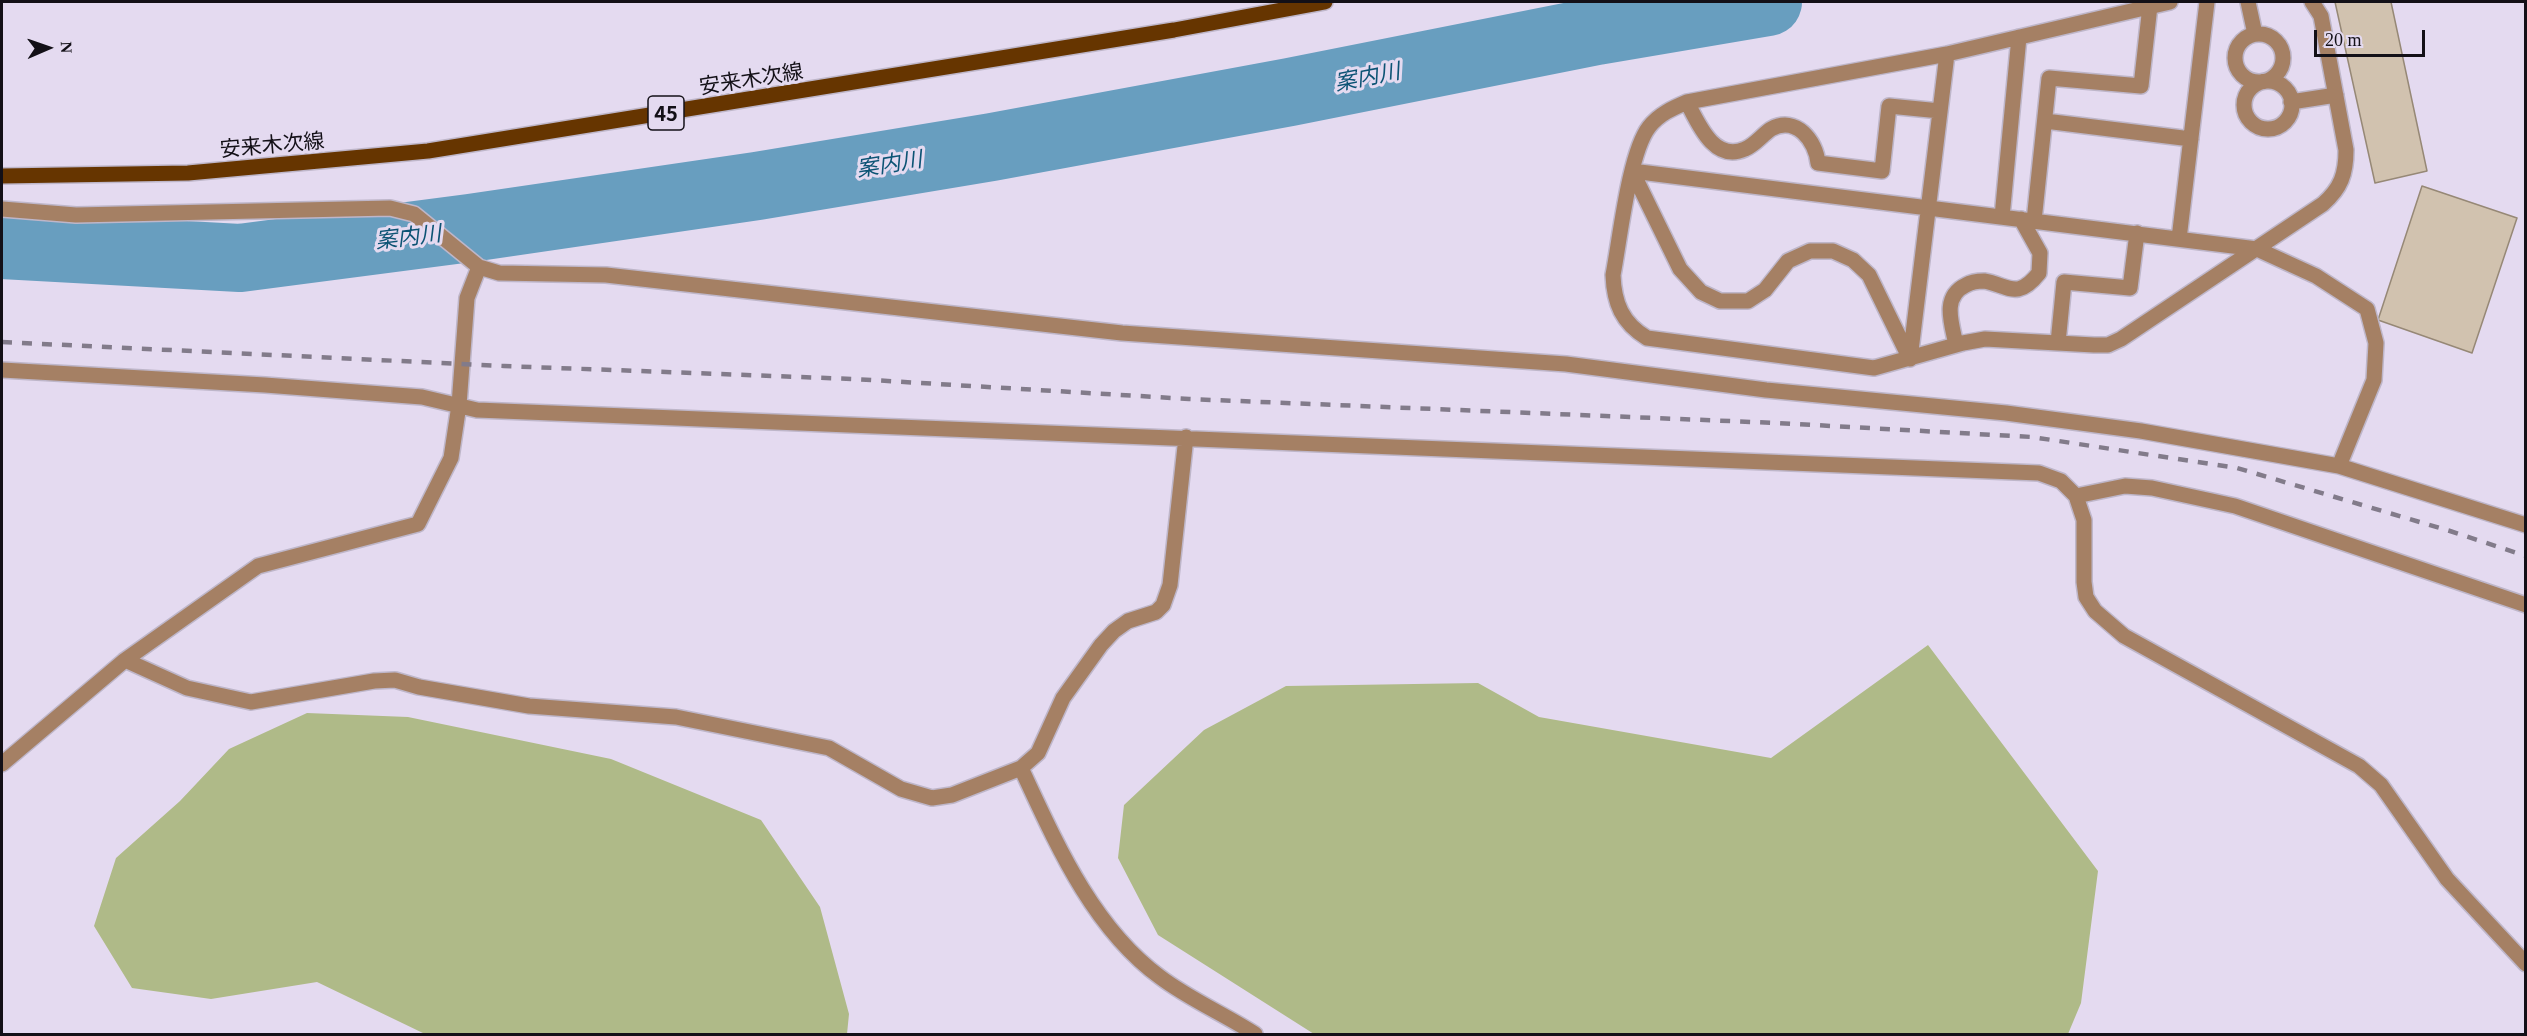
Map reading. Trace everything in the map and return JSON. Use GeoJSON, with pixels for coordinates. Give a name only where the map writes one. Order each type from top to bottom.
{"type":"FeatureCollection","features":[{"type":"Feature","properties":{"kind":"main road","name":"安来木次線"},"geometry":{"type":"LineString","coordinates":[[2,176],[188,173],[428,151],[1174,30],[1325,2]]}},
{"type":"Feature","properties":{"kind":"street"},"geometry":{"type":"LineString","coordinates":[[2170,2],[1947,54],[1688,102],[1659,117],[1640,142],[1632,171],[1613,274],[1618,308],[1637,333],[1647,338],[1874,368],[1985,339],[2108,345],[2121,339],[2323,204],[2342,183],[2346,168],[2346,150],[2320,16],[2312,2]]}},
{"type":"Feature","properties":{"kind":"street"},"geometry":{"type":"LineString","coordinates":[[2179,238],[2207,2]]}},
{"type":"Feature","properties":{"kind":"street"},"geometry":{"type":"LineString","coordinates":[[2248,2],[2255,34]]}},
{"type":"Feature","properties":{"kind":"street"},"geometry":{"type":"LineString","coordinates":[[1956,345],[1950,308],[1952,298],[1962,287],[1984,281],[2012,290],[2026,284],[2039,273],[2040,253],[2027,220],[2049,78],[2141,86],[2150,6]]}},
{"type":"Feature","properties":{"kind":"street"},"geometry":{"type":"LineString","coordinates":[[2002,217],[2019,37]]}},
{"type":"Feature","properties":{"kind":"street"},"geometry":{"type":"LineString","coordinates":[[1911,359],[1947,54]]}},
{"type":"Feature","properties":{"kind":"street"},"geometry":{"type":"LineString","coordinates":[[2291,102],[2336,95]]}},
{"type":"Feature","properties":{"kind":"street"},"geometry":{"type":"LineString","coordinates":[[1688,102],[1707,139],[1728,151],[1746,149],[1773,128],[1791,127],[1808,135],[1817,152],[1818,163],[1882,171],[1889,106],[1940,111]]}},
{"type":"Feature","properties":{"kind":"street"},"geometry":{"type":"LineString","coordinates":[[2044,122],[2191,139]]}},
{"type":"Feature","properties":{"kind":"street"},"geometry":{"type":"LineString","coordinates":[[1632,171],[2257,249],[2316,276],[2367,309],[2376,343],[2374,380],[2339,466]]}},
{"type":"Feature","properties":{"kind":"street"},"geometry":{"type":"LineString","coordinates":[[1632,171],[1680,269],[1701,292],[1720,301],[1748,301],[1765,290],[1788,261],[1810,251],[1833,251],[1853,260],[1869,275],[1911,359]]}},
{"type":"Feature","properties":{"kind":"street"},"geometry":{"type":"LineString","coordinates":[[2,209],[76,215],[390,208],[403,210],[425,222],[475,264],[510,274],[606,275],[1122,333],[1566,364],[1766,390],[2006,413],[2141,431],[2339,466],[2526,525]]}},
{"type":"Feature","properties":{"kind":"street"},"geometry":{"type":"LineString","coordinates":[[2058,343],[2064,282],[2130,288],[2137,233]]}},
{"type":"Feature","properties":{"kind":"street"},"geometry":{"type":"LineString","coordinates":[[2,764],[125,660],[258,566],[418,524],[451,458],[459,405],[467,298],[475,264]]}},
{"type":"Feature","properties":{"kind":"street"},"geometry":{"type":"LineString","coordinates":[[2,370],[265,385],[422,397],[477,410],[2039,473],[2061,481],[2076,496],[2084,520],[2086,597],[2095,611],[2124,636],[2359,766],[2381,785],[2447,879],[2526,964]]}},
{"type":"Feature","properties":{"kind":"street"},"geometry":{"type":"LineString","coordinates":[[125,660],[187,688],[251,702],[374,681],[395,680],[419,687],[529,706],[676,717],[829,748],[902,789],[932,798],[952,795],[1021,768],[1038,753],[1063,698],[1114,631],[1128,621],[1156,612],[1163,605],[1170,585],[1186,437]]}},
{"type":"Feature","properties":{"kind":"street"},"geometry":{"type":"LineString","coordinates":[[2076,496],[2125,486],[2152,488],[2235,506],[2526,605]]}},
{"type":"Feature","properties":{"kind":"street"},"geometry":{"type":"LineString","coordinates":[[1021,768],[1047,824],[1075,873],[1107,926],[1124,946],[1161,978],[1255,1035]]}},
{"type":"Feature","properties":{"kind":"green space"},"geometry":{"type":"Polygon","coordinates":[[[1928,645],[2098,871],[2081,1003],[2068,1034],[1314,1034],[1158,935],[1118,858],[1124,805],[1204,730],[1286,686],[1478,683],[1539,717],[1771,758],[1928,645]]]}},
{"type":"Feature","properties":{"kind":"green space"},"geometry":{"type":"Polygon","coordinates":[[[307,713],[408,717],[611,759],[761,820],[820,907],[849,1014],[847,1034],[425,1034],[317,982],[211,999],[132,988],[94,926],[116,858],[180,801],[229,749],[307,713]]]}},
{"type":"Feature","properties":{"kind":"building"},"geometry":{"type":"Polygon","coordinates":[[[2335,2],[2391,2],[2427,171],[2375,183],[2335,2]]]}},
{"type":"Feature","properties":{"kind":"building"},"geometry":{"type":"Polygon","coordinates":[[[2422,186],[2517,218],[2472,353],[2378,320],[2422,186]]]}},
{"type":"Feature","properties":{"kind":"waterway","name":"案内川"},"geometry":{"type":"LineString","coordinates":[[2,245],[240,258],[470,228],[757,186],[992,147],[1290,92],[1597,31],[1768,2]]}},
{"type":"Feature","properties":{"kind":"railway"},"geometry":{"type":"LineString","coordinates":[[2,342],[504,366],[854,379],[1189,399],[1777,423],[2032,437],[2237,468],[2526,556]]}}]}
